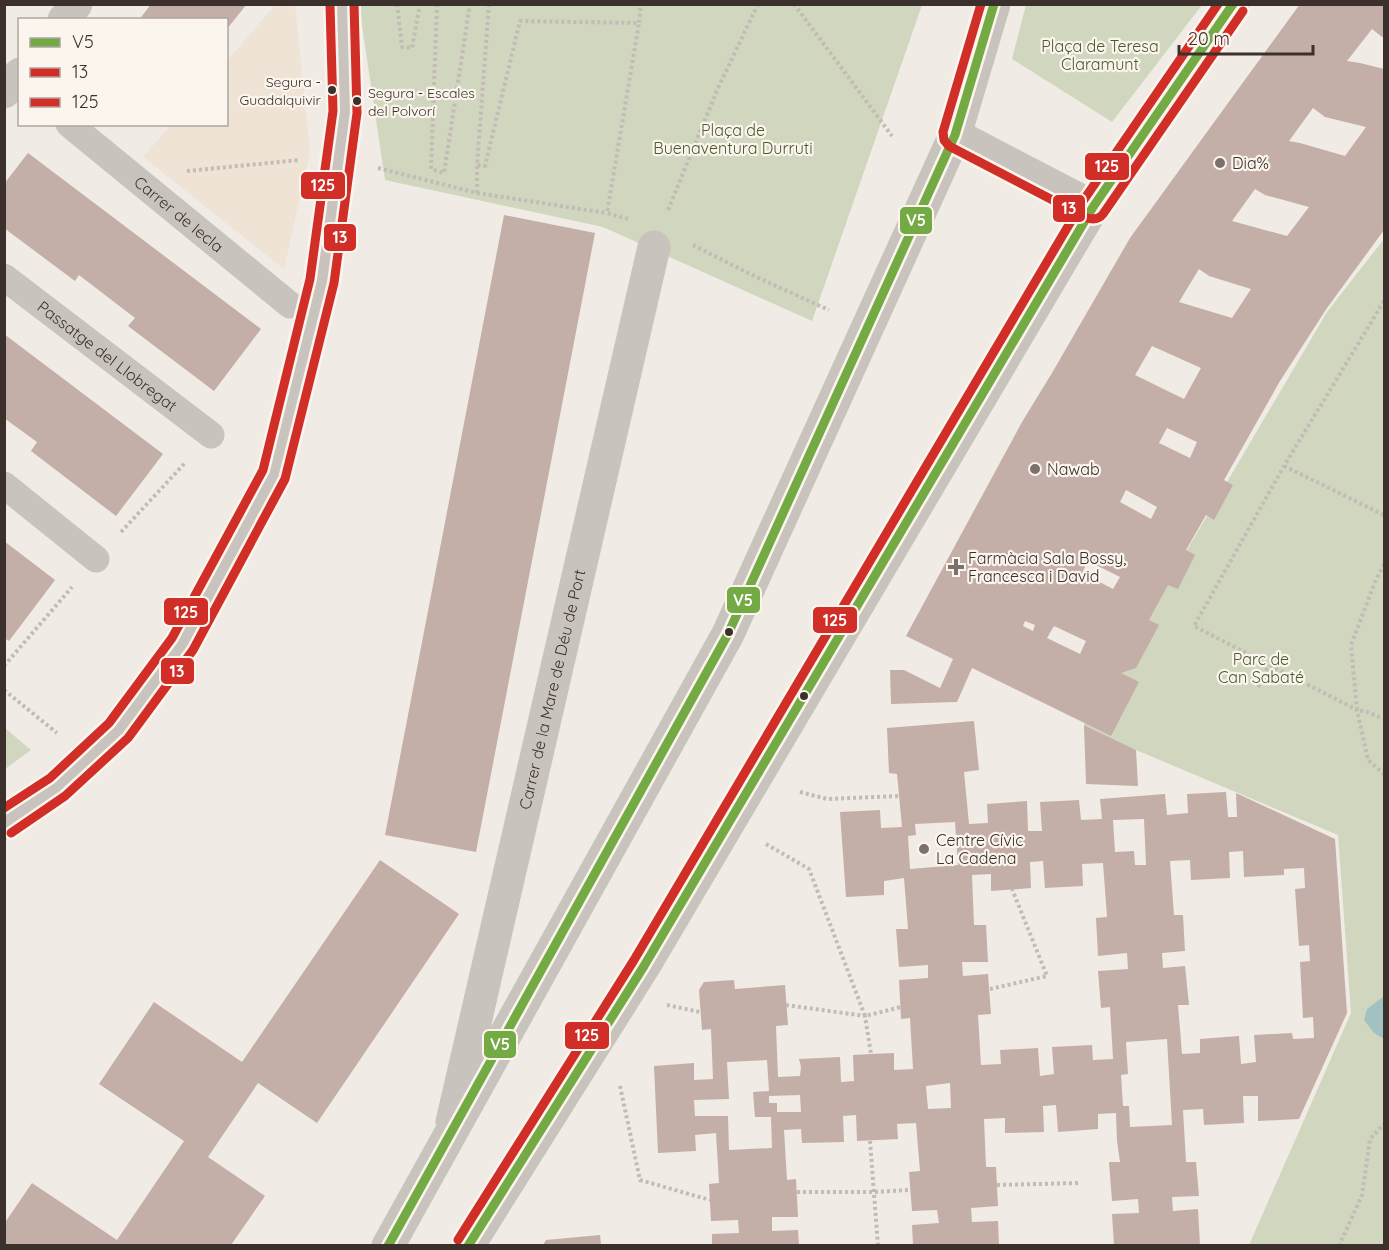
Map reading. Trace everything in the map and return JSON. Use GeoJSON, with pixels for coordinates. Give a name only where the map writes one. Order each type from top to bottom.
{"type":"FeatureCollection","features":[{"type":"Feature","properties":{"kind":"street"},"geometry":{"type":"LineString","coordinates":[[66,18],[76,4]]}},
{"type":"Feature","properties":{"kind":"street"},"geometry":{"type":"LineString","coordinates":[[4,823],[57,787],[118,731],[189,634],[274,474],[322,281],[339,164],[345,112],[342,4]]}},
{"type":"Feature","properties":{"kind":"street"},"geometry":{"type":"LineString","coordinates":[[994,4],[955,135],[1093,207]]}},
{"type":"Feature","properties":{"kind":"street"},"geometry":{"type":"LineString","coordinates":[[468,1245],[644,966],[1093,207],[1233,4]]}},
{"type":"Feature","properties":{"kind":"street"},"geometry":{"type":"LineString","coordinates":[[4,92],[18,76]]}},
{"type":"Feature","properties":{"kind":"street","name":"Carrer de Iecla"},"geometry":{"type":"LineString","coordinates":[[71,126],[290,305]]}},
{"type":"Feature","properties":{"kind":"street","name":"Carrer de la Mare de Déu de Port"},"geometry":{"type":"LineString","coordinates":[[388,1245],[728,634],[955,135]]}},
{"type":"Feature","properties":{"kind":"street","name":"Carrer de la Mare de Déu de Port"},"geometry":{"type":"LineString","coordinates":[[450,1133],[657,238]]}},
{"type":"Feature","properties":{"kind":"street","name":"Passatge del Llobregat"},"geometry":{"type":"LineString","coordinates":[[4,277],[211,435]]}},
{"type":"Feature","properties":{"kind":"street"},"geometry":{"type":"LineString","coordinates":[[4,485],[96,559]]}},
{"type":"Feature","properties":{"kind":"path"},"geometry":{"type":"LineString","coordinates":[[397,4],[402,47],[412,48],[420,4]]}},
{"type":"Feature","properties":{"kind":"path"},"geometry":{"type":"LineString","coordinates":[[438,4],[431,169],[444,173],[470,4]]}},
{"type":"Feature","properties":{"kind":"path"},"geometry":{"type":"LineString","coordinates":[[477,193],[489,4]]}},
{"type":"Feature","properties":{"kind":"path"},"geometry":{"type":"LineString","coordinates":[[607,213],[639,22],[640,4]]}},
{"type":"Feature","properties":{"kind":"path"},"geometry":{"type":"LineString","coordinates":[[657,238],[718,88],[758,4]]}},
{"type":"Feature","properties":{"kind":"path"},"geometry":{"type":"LineString","coordinates":[[794,4],[892,136]]}},
{"type":"Feature","properties":{"kind":"path"},"geometry":{"type":"LineString","coordinates":[[477,165],[486,166],[520,21],[639,22]]}},
{"type":"Feature","properties":{"kind":"path"},"geometry":{"type":"LineString","coordinates":[[186,171],[309,159]]}},
{"type":"Feature","properties":{"kind":"path"},"geometry":{"type":"LineString","coordinates":[[386,170],[477,193],[607,213],[657,238],[752,275],[829,310]]}},
{"type":"Feature","properties":{"kind":"path"},"geometry":{"type":"LineString","coordinates":[[1384,301],[1284,466],[1194,626],[1358,710],[1384,719]]}},
{"type":"Feature","properties":{"kind":"path"},"geometry":{"type":"LineString","coordinates":[[1284,466],[1384,515]]}},
{"type":"Feature","properties":{"kind":"path"},"geometry":{"type":"LineString","coordinates":[[1384,564],[1351,645],[1358,710],[1368,760],[1384,774]]}},
{"type":"Feature","properties":{"kind":"path"},"geometry":{"type":"LineString","coordinates":[[1257,687],[1269,665]]}},
{"type":"Feature","properties":{"kind":"path"},"geometry":{"type":"LineString","coordinates":[[4,690],[58,734]]}},
{"type":"Feature","properties":{"kind":"path"},"geometry":{"type":"LineString","coordinates":[[800,792],[827,799],[899,796]]}},
{"type":"Feature","properties":{"kind":"path"},"geometry":{"type":"LineString","coordinates":[[766,844],[809,869],[865,1016],[871,1054]]}},
{"type":"Feature","properties":{"kind":"path"},"geometry":{"type":"LineString","coordinates":[[990,989],[1047,976],[1012,889]]}},
{"type":"Feature","properties":{"kind":"path"},"geometry":{"type":"LineString","coordinates":[[667,1005],[700,1012]]}},
{"type":"Feature","properties":{"kind":"path"},"geometry":{"type":"LineString","coordinates":[[786,1005],[865,1016],[901,1007]]}},
{"type":"Feature","properties":{"kind":"path"},"geometry":{"type":"LineString","coordinates":[[620,1086],[640,1180],[710,1200]]}},
{"type":"Feature","properties":{"kind":"path"},"geometry":{"type":"LineString","coordinates":[[1339,1245],[1362,1195],[1371,1139],[1384,1124]]}},
{"type":"Feature","properties":{"kind":"path"},"geometry":{"type":"LineString","coordinates":[[870,1141],[878,1245]]}},
{"type":"Feature","properties":{"kind":"path"},"geometry":{"type":"LineString","coordinates":[[997,1185],[1078,1183]]}},
{"type":"Feature","properties":{"kind":"path"},"geometry":{"type":"LineString","coordinates":[[797,1192],[910,1190]]}},
{"type":"Feature","properties":{"kind":"green space","name":"Plaça de Teresa Claramunt"},"geometry":{"type":"Polygon","coordinates":[[[1026,4],[1202,5],[1112,122],[1012,59],[1026,4]]]}},
{"type":"Feature","properties":{"kind":"green space","name":"Plaça de Buenaventura Durruti"},"geometry":{"type":"Polygon","coordinates":[[[359,5],[922,5],[812,321],[603,227],[385,180],[359,5]]]}},
{"type":"Feature","properties":{"kind":"green space","name":"Parc de Can Sabaté"},"geometry":{"type":"Polygon","coordinates":[[[1384,239],[1384,1245],[1249,1245],[1351,1013],[1338,835],[1136,750],[1084,725],[1327,312],[1384,239]]]}},
{"type":"Feature","properties":{"kind":"green space"},"geometry":{"type":"Polygon","coordinates":[[[5,728],[31,750],[4,769],[5,728]]]}},
{"type":"Feature","properties":{"kind":"shaded area"},"geometry":{"type":"Polygon","coordinates":[[[275,5],[295,5],[310,153],[284,269],[143,157],[170,126],[228,126],[228,60],[275,5]]]}},
{"type":"Feature","properties":{"kind":"water"},"geometry":{"type":"Polygon","coordinates":[[[1384,996],[1384,1039],[1374,1033],[1364,1020],[1367,1009],[1384,996]]]}},
{"type":"Feature","properties":{"kind":"building"},"geometry":{"type":"Polygon","coordinates":[[[151,4],[247,4],[228,28],[228,18],[140,18],[151,4]]]}},
{"type":"Feature","properties":{"kind":"building"},"geometry":{"type":"Polygon","coordinates":[[[1300,4],[1384,4],[1384,37],[1372,29],[1347,61],[1384,69],[1384,230],[1327,308],[1280,381],[1224,480],[1233,485],[1214,520],[1206,515],[1186,550],[1195,555],[1178,589],[1168,585],[1149,620],[1159,625],[1136,668],[1121,673],[1139,682],[1111,736],[972,668],[957,702],[891,704],[890,670],[904,670],[940,688],[953,659],[906,636],[1022,422],[1130,238],[1300,4]],[[1313,108],[1289,141],[1345,156],[1366,127],[1325,117],[1313,108]],[[1255,189],[1232,221],[1287,236],[1309,207],[1265,195],[1255,189]],[[1199,269],[1179,302],[1232,318],[1251,289],[1209,276],[1199,269]],[[1152,346],[1135,375],[1184,399],[1201,368],[1152,346]],[[1167,428],[1159,443],[1190,458],[1197,442],[1167,428]],[[1126,490],[1120,502],[1151,519],[1157,507],[1126,490]],[[1088,561],[1082,573],[1113,589],[1120,577],[1088,561]],[[1025,621],[1023,626],[1033,631],[1035,625],[1025,621]],[[1054,626],[1047,638],[1080,654],[1086,641],[1054,626]]]}},
{"type":"Feature","properties":{"kind":"building"},"geometry":{"type":"Polygon","coordinates":[[[28,153],[261,329],[214,391],[128,326],[135,318],[79,275],[75,281],[4,228],[4,184],[28,153]]]}},
{"type":"Feature","properties":{"kind":"building"},"geometry":{"type":"Polygon","coordinates":[[[504,215],[595,233],[476,852],[385,835],[504,215]]]}},
{"type":"Feature","properties":{"kind":"building"},"geometry":{"type":"Polygon","coordinates":[[[4,334],[163,454],[116,516],[31,451],[37,442],[4,418],[4,334]]]}},
{"type":"Feature","properties":{"kind":"building"},"geometry":{"type":"Polygon","coordinates":[[[4,541],[55,580],[9,641],[4,638],[4,541]]]}},
{"type":"Feature","properties":{"kind":"building"},"geometry":{"type":"Polygon","coordinates":[[[974,721],[979,770],[964,772],[969,824],[988,823],[987,804],[1027,801],[1028,831],[1042,831],[1040,802],[1079,800],[1081,820],[1102,819],[1100,799],[1165,794],[1167,815],[1188,813],[1187,794],[1226,792],[1228,817],[1237,817],[1236,793],[1335,839],[1347,1013],[1299,1119],[1258,1121],[1258,1096],[1243,1096],[1244,1123],[1204,1125],[1203,1109],[1183,1110],[1186,1162],[1196,1162],[1199,1196],[1172,1197],[1173,1211],[1198,1209],[1200,1245],[1114,1245],[1112,1214],[1139,1213],[1138,1199],[1112,1201],[1109,1162],[1120,1162],[1116,1113],[1098,1114],[1098,1129],[1058,1132],[1056,1105],[1043,1106],[1044,1132],[1005,1133],[1005,1118],[984,1119],[986,1167],[996,1167],[998,1206],[971,1208],[972,1222],[998,1221],[999,1245],[913,1245],[912,1225],[939,1223],[937,1210],[912,1211],[909,1172],[920,1171],[916,1123],[897,1124],[898,1139],[857,1141],[856,1115],[843,1116],[844,1142],[802,1143],[801,1129],[784,1130],[787,1180],[796,1179],[798,1217],[772,1217],[772,1231],[798,1230],[799,1245],[712,1245],[712,1234],[739,1233],[738,1220],[711,1221],[709,1184],[719,1183],[716,1133],[695,1135],[696,1151],[658,1153],[654,1066],[694,1063],[694,1080],[713,1079],[711,1029],[702,1030],[699,990],[704,982],[734,980],[735,989],[785,985],[788,1025],[776,1026],[778,1077],[800,1076],[799,1059],[840,1057],[841,1082],[854,1081],[853,1055],[894,1053],[894,1070],[913,1069],[910,1018],[901,1019],[899,980],[928,978],[928,965],[899,967],[896,929],[908,929],[904,878],[884,881],[884,895],[846,897],[840,812],[880,810],[881,828],[902,827],[897,774],[889,773],[887,728],[974,721]],[[1144,819],[1113,820],[1115,852],[1134,851],[1135,865],[1146,865],[1144,819]],[[955,822],[915,824],[916,835],[908,836],[910,869],[958,865],[955,822]],[[1243,851],[1229,852],[1230,878],[1191,880],[1190,860],[1170,861],[1174,915],[1183,915],[1185,951],[1162,953],[1163,968],[1185,966],[1189,1005],[1178,1005],[1182,1054],[1200,1053],[1200,1039],[1239,1036],[1241,1064],[1256,1062],[1254,1035],[1292,1033],[1293,1039],[1314,1038],[1313,1017],[1303,1018],[1300,962],[1310,961],[1309,945],[1299,946],[1295,889],[1305,888],[1304,868],[1284,869],[1284,875],[1244,877],[1243,851]],[[1043,861],[1030,862],[1031,888],[991,891],[991,874],[972,875],[974,925],[986,925],[988,962],[962,962],[963,976],[988,974],[991,1014],[978,1015],[981,1065],[1001,1064],[1000,1050],[1038,1048],[1040,1076],[1054,1074],[1052,1047],[1092,1045],[1093,1060],[1113,1059],[1110,1007],[1101,1008],[1098,971],[1128,969],[1127,953],[1098,956],[1096,918],[1107,917],[1103,863],[1082,864],[1083,886],[1045,888],[1043,861]],[[1167,1039],[1126,1042],[1128,1074],[1121,1075],[1123,1106],[1129,1106],[1130,1127],[1172,1125],[1167,1039]],[[767,1060],[727,1062],[729,1099],[694,1100],[695,1116],[728,1116],[729,1150],[772,1148],[771,1117],[755,1117],[753,1092],[769,1091],[767,1060]],[[950,1083],[926,1086],[928,1109],[951,1108],[950,1083]],[[800,1095],[769,1096],[769,1103],[777,1103],[777,1112],[801,1112],[800,1095]]]}},
{"type":"Feature","properties":{"kind":"building"},"geometry":{"type":"Polygon","coordinates":[[[1084,725],[1136,750],[1138,786],[1086,784],[1084,725]]]}},
{"type":"Feature","properties":{"kind":"building"},"geometry":{"type":"Polygon","coordinates":[[[380,860],[459,914],[317,1123],[258,1083],[208,1157],[265,1196],[231,1245],[4,1245],[4,1224],[32,1183],[117,1240],[184,1141],[99,1084],[154,1002],[242,1062],[380,860]]]}},
{"type":"Feature","properties":{"kind":"building"},"geometry":{"type":"Polygon","coordinates":[[[600,1235],[601,1245],[543,1245],[546,1240],[600,1235]]]}},
{"type":"Feature","properties":{"kind":"transit line","name":"13"},"geometry":{"type":"LineString","coordinates":[[11,833],[65,796],[128,738],[193,650],[285,479],[334,283],[357,113],[354,4]]}},
{"type":"Feature","properties":{"kind":"transit line","name":"13"},"geometry":{"type":"LineString","coordinates":[[981,4],[943,132],[944,140],[949,146],[1092,219],[1103,214],[1243,11]]}},
{"type":"Feature","properties":{"kind":"transit line","name":"V5"},"geometry":{"type":"LineString","coordinates":[[388,1246],[728,634],[955,135],[994,4]]}},
{"type":"Feature","properties":{"kind":"transit line","name":"125"},"geometry":{"type":"LineString","coordinates":[[458,1240],[634,960],[1083,201],[1218,4]]}},
{"type":"Feature","properties":{"kind":"transit line","name":"V5"},"geometry":{"type":"LineString","coordinates":[[468,1246],[644,966],[1093,207],[1233,4]]}},
{"type":"Feature","properties":{"kind":"transit line","name":"125"},"geometry":{"type":"LineString","coordinates":[[4,808],[50,778],[109,723],[172,638],[263,470],[310,279],[333,111],[330,5]]}},
{"type":"Feature","properties":{"kind":"place","name":"Segura - Guadalquivir"},"geometry":{"type":"Point","coordinates":[332,90]}},
{"type":"Feature","properties":{"kind":"place","name":"Segura - Escales del Polvorí"},"geometry":{"type":"Point","coordinates":[357,101]}},
{"type":"Feature","properties":{"kind":"place","name":"Dia%"},"geometry":{"type":"Point","coordinates":[1220,163]}},
{"type":"Feature","properties":{"kind":"place","name":"Nawab"},"geometry":{"type":"Point","coordinates":[1035,469]}},
{"type":"Feature","properties":{"kind":"place","name":"Farmàcia Sala Bossy, Francesca i David"},"geometry":{"type":"Point","coordinates":[956,567]}},
{"type":"Feature","properties":{"kind":"place","name":"Centre Cívic La Cadena"},"geometry":{"type":"Point","coordinates":[924,849]}}]}
